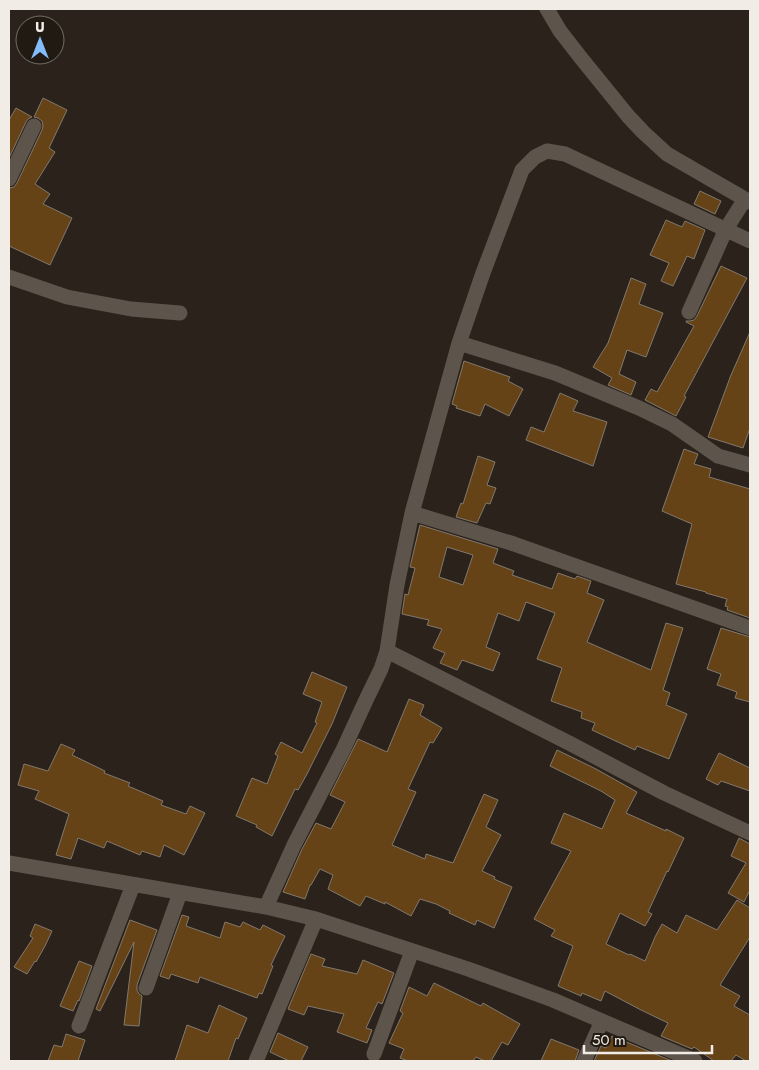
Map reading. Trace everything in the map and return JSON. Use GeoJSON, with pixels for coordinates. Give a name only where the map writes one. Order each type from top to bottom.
{"type":"FeatureCollection","features":[{"type":"Feature","properties":{"kind":"street"},"geometry":{"type":"LineString","coordinates":[[548,9],[560,32],[643,132],[667,154],[747,201],[726,229],[689,312]]}},
{"type":"Feature","properties":{"kind":"street"},"geometry":{"type":"LineString","coordinates":[[9,179],[34,126]]}},
{"type":"Feature","properties":{"kind":"street"},"geometry":{"type":"LineString","coordinates":[[266,907],[294,845],[343,750],[387,651],[397,585],[412,514],[459,343],[522,170],[535,157],[547,151],[565,154],[750,241]]}},
{"type":"Feature","properties":{"kind":"street"},"geometry":{"type":"LineString","coordinates":[[9,277],[67,298],[131,309],[180,313]]}},
{"type":"Feature","properties":{"kind":"street"},"geometry":{"type":"LineString","coordinates":[[459,343],[555,374],[639,408],[672,424],[718,456],[750,465]]}},
{"type":"Feature","properties":{"kind":"street"},"geometry":{"type":"LineString","coordinates":[[412,514],[514,544],[750,628]]}},
{"type":"Feature","properties":{"kind":"street"},"geometry":{"type":"LineString","coordinates":[[387,651],[664,793],[750,833]]}},
{"type":"Feature","properties":{"kind":"street"},"geometry":{"type":"LineString","coordinates":[[9,863],[266,907],[316,919],[468,969],[553,1000],[695,1061]]}},
{"type":"Feature","properties":{"kind":"street"},"geometry":{"type":"LineString","coordinates":[[79,1026],[133,885]]}},
{"type":"Feature","properties":{"kind":"street"},"geometry":{"type":"LineString","coordinates":[[146,988],[180,893]]}},
{"type":"Feature","properties":{"kind":"street"},"geometry":{"type":"LineString","coordinates":[[256,1061],[316,919]]}},
{"type":"Feature","properties":{"kind":"street"},"geometry":{"type":"LineString","coordinates":[[374,1054],[412,951]]}},
{"type":"Feature","properties":{"kind":"street"},"geometry":{"type":"LineString","coordinates":[[584,1061],[602,1022]]}},
{"type":"Feature","properties":{"kind":"building"},"geometry":{"type":"Polygon","coordinates":[[[43,98],[67,110],[49,148],[55,152],[35,184],[50,194],[43,204],[72,218],[50,265],[9,246],[9,188],[14,187],[17,183],[42,130],[42,121],[34,117],[43,98]]]}},
{"type":"Feature","properties":{"kind":"building"},"geometry":{"type":"Polygon","coordinates":[[[16,108],[32,117],[26,122],[9,158],[9,120],[16,108]]]}},
{"type":"Feature","properties":{"kind":"building"},"geometry":{"type":"Polygon","coordinates":[[[700,191],[721,201],[715,214],[694,204],[700,191]]]}},
{"type":"Feature","properties":{"kind":"building"},"geometry":{"type":"Polygon","coordinates":[[[666,220],[682,227],[685,221],[705,230],[694,259],[687,256],[673,286],[661,281],[669,263],[650,255],[666,220]]]}},
{"type":"Feature","properties":{"kind":"building"},"geometry":{"type":"Polygon","coordinates":[[[721,266],[747,278],[684,396],[686,397],[676,416],[645,400],[651,389],[657,392],[694,326],[686,321],[694,320],[697,316],[721,266]]]}},
{"type":"Feature","properties":{"kind":"building"},"geometry":{"type":"Polygon","coordinates":[[[631,278],[646,284],[639,304],[663,313],[646,357],[627,350],[619,374],[636,382],[631,395],[608,385],[612,378],[593,367],[608,343],[631,278]]]}},
{"type":"Feature","properties":{"kind":"building"},"geometry":{"type":"Polygon","coordinates":[[[750,332],[750,428],[743,448],[708,437],[731,375],[750,332]]]}},
{"type":"Feature","properties":{"kind":"building"},"geometry":{"type":"Polygon","coordinates":[[[464,361],[510,377],[508,381],[523,389],[509,416],[485,404],[480,416],[456,408],[457,406],[452,404],[464,361]]]}},
{"type":"Feature","properties":{"kind":"building"},"geometry":{"type":"Polygon","coordinates":[[[560,393],[578,401],[573,411],[607,422],[593,466],[526,440],[531,427],[544,432],[560,393]]]}},
{"type":"Feature","properties":{"kind":"building"},"geometry":{"type":"Polygon","coordinates":[[[684,449],[698,454],[694,464],[711,469],[709,477],[750,489],[750,618],[727,610],[728,607],[725,606],[727,599],[676,584],[692,524],[662,511],[684,449]]]}},
{"type":"Feature","properties":{"kind":"building"},"geometry":{"type":"Polygon","coordinates":[[[478,456],[495,462],[487,485],[496,488],[490,504],[486,503],[477,523],[456,517],[461,503],[463,504],[478,456]]]}},
{"type":"Feature","properties":{"kind":"building"},"geometry":{"type":"Polygon","coordinates":[[[420,525],[498,549],[493,563],[514,571],[512,575],[552,589],[558,573],[575,579],[577,576],[591,581],[587,593],[604,600],[587,642],[651,670],[666,623],[683,628],[663,690],[670,693],[666,705],[687,714],[669,759],[637,746],[635,750],[592,730],[595,723],[581,718],[582,712],[551,701],[562,668],[537,659],[555,613],[526,602],[519,621],[498,613],[486,647],[500,653],[493,671],[462,660],[457,670],[440,663],[445,653],[433,648],[442,629],[427,625],[429,620],[402,614],[405,594],[408,595],[415,568],[410,567],[420,525]],[[447,547],[439,577],[463,585],[473,555],[447,547]]]}},
{"type":"Feature","properties":{"kind":"building"},"geometry":{"type":"Polygon","coordinates":[[[721,628],[750,637],[750,702],[735,698],[737,692],[717,685],[721,674],[707,669],[721,628]]]}},
{"type":"Feature","properties":{"kind":"building"},"geometry":{"type":"Polygon","coordinates":[[[312,672],[347,687],[332,724],[307,774],[298,790],[295,789],[272,836],[256,827],[257,825],[236,816],[252,778],[267,784],[278,756],[275,754],[281,742],[302,753],[317,723],[315,722],[322,702],[303,694],[312,672]]]}},
{"type":"Feature","properties":{"kind":"building"},"geometry":{"type":"Polygon","coordinates":[[[409,699],[424,705],[420,715],[442,728],[433,743],[430,742],[408,789],[416,792],[392,845],[425,859],[426,854],[453,863],[484,794],[498,800],[486,827],[501,835],[482,871],[512,887],[494,928],[477,920],[475,925],[449,913],[450,911],[436,904],[420,899],[411,916],[385,902],[385,904],[366,896],[360,906],[328,889],[333,875],[320,869],[310,885],[305,899],[283,892],[316,823],[331,829],[345,802],[330,795],[358,739],[387,752],[409,699]]]}},
{"type":"Feature","properties":{"kind":"building"},"geometry":{"type":"Polygon","coordinates":[[[61,744],[75,750],[72,755],[105,771],[104,773],[130,783],[128,786],[163,801],[161,805],[186,814],[190,806],[205,813],[184,855],[164,845],[160,857],[142,851],[140,855],[107,841],[104,848],[78,838],[71,859],[56,855],[69,814],[35,799],[39,791],[18,785],[24,764],[48,771],[61,744]]]}},
{"type":"Feature","properties":{"kind":"building"},"geometry":{"type":"Polygon","coordinates":[[[557,750],[637,792],[626,813],[684,838],[648,912],[652,914],[645,926],[620,913],[606,944],[645,961],[662,924],[677,933],[686,915],[717,930],[737,900],[750,908],[750,937],[720,985],[740,996],[734,1006],[750,1015],[750,1061],[746,1061],[736,1055],[731,1061],[714,1061],[694,1047],[692,1049],[661,1036],[668,1023],[605,991],[601,1001],[582,993],[581,996],[558,986],[573,946],[551,936],[555,930],[534,919],[571,851],[551,843],[564,813],[602,829],[615,800],[550,766],[557,750]]]}},
{"type":"Feature","properties":{"kind":"building"},"geometry":{"type":"Polygon","coordinates":[[[719,753],[750,768],[750,791],[721,781],[718,785],[706,779],[719,753]]]}},
{"type":"Feature","properties":{"kind":"building"},"geometry":{"type":"Polygon","coordinates":[[[739,838],[750,844],[750,890],[744,902],[728,893],[746,863],[731,856],[739,838]]]}},
{"type":"Feature","properties":{"kind":"building"},"geometry":{"type":"Polygon","coordinates":[[[182,915],[189,917],[186,926],[220,938],[225,922],[240,927],[243,922],[260,930],[263,925],[285,936],[271,965],[273,966],[262,994],[259,993],[257,998],[200,977],[198,983],[171,974],[169,979],[160,976],[182,915]]]}},
{"type":"Feature","properties":{"kind":"building"},"geometry":{"type":"Polygon","coordinates":[[[130,920],[157,930],[137,985],[137,990],[142,996],[139,1026],[124,1025],[134,942],[100,1011],[96,1009],[130,920]]]}},
{"type":"Feature","properties":{"kind":"building"},"geometry":{"type":"Polygon","coordinates":[[[35,924],[52,931],[36,962],[27,974],[14,967],[33,938],[30,936],[35,924]]]}},
{"type":"Feature","properties":{"kind":"building"},"geometry":{"type":"Polygon","coordinates":[[[311,954],[325,959],[322,966],[357,974],[363,960],[394,973],[382,1004],[378,1002],[366,1028],[372,1030],[367,1043],[337,1032],[344,1014],[308,1006],[304,1015],[288,1009],[311,954]]]}},
{"type":"Feature","properties":{"kind":"building"},"geometry":{"type":"Polygon","coordinates":[[[79,961],[92,966],[79,1001],[73,1011],[60,1006],[79,961]]]}},
{"type":"Feature","properties":{"kind":"building"},"geometry":{"type":"Polygon","coordinates":[[[434,983],[481,1006],[483,1003],[520,1024],[508,1045],[502,1042],[491,1061],[485,1061],[476,1057],[473,1061],[408,1061],[400,1058],[404,1049],[389,1043],[403,1013],[400,1011],[409,987],[427,996],[434,983]]]}},
{"type":"Feature","properties":{"kind":"building"},"geometry":{"type":"Polygon","coordinates":[[[219,1005],[247,1018],[238,1039],[236,1038],[228,1061],[175,1061],[187,1025],[208,1033],[219,1005]]]}},
{"type":"Feature","properties":{"kind":"building"},"geometry":{"type":"Polygon","coordinates":[[[278,1033],[308,1047],[301,1061],[289,1061],[270,1052],[278,1033]]]}},
{"type":"Feature","properties":{"kind":"building"},"geometry":{"type":"Polygon","coordinates":[[[66,1034],[85,1040],[78,1061],[48,1061],[54,1045],[62,1047],[66,1034]]]}},
{"type":"Feature","properties":{"kind":"building"},"geometry":{"type":"Polygon","coordinates":[[[612,1036],[672,1061],[594,1061],[601,1046],[606,1048],[612,1036]]]}},
{"type":"Feature","properties":{"kind":"building"},"geometry":{"type":"Polygon","coordinates":[[[551,1039],[579,1050],[575,1061],[541,1061],[551,1039]]]}}]}
